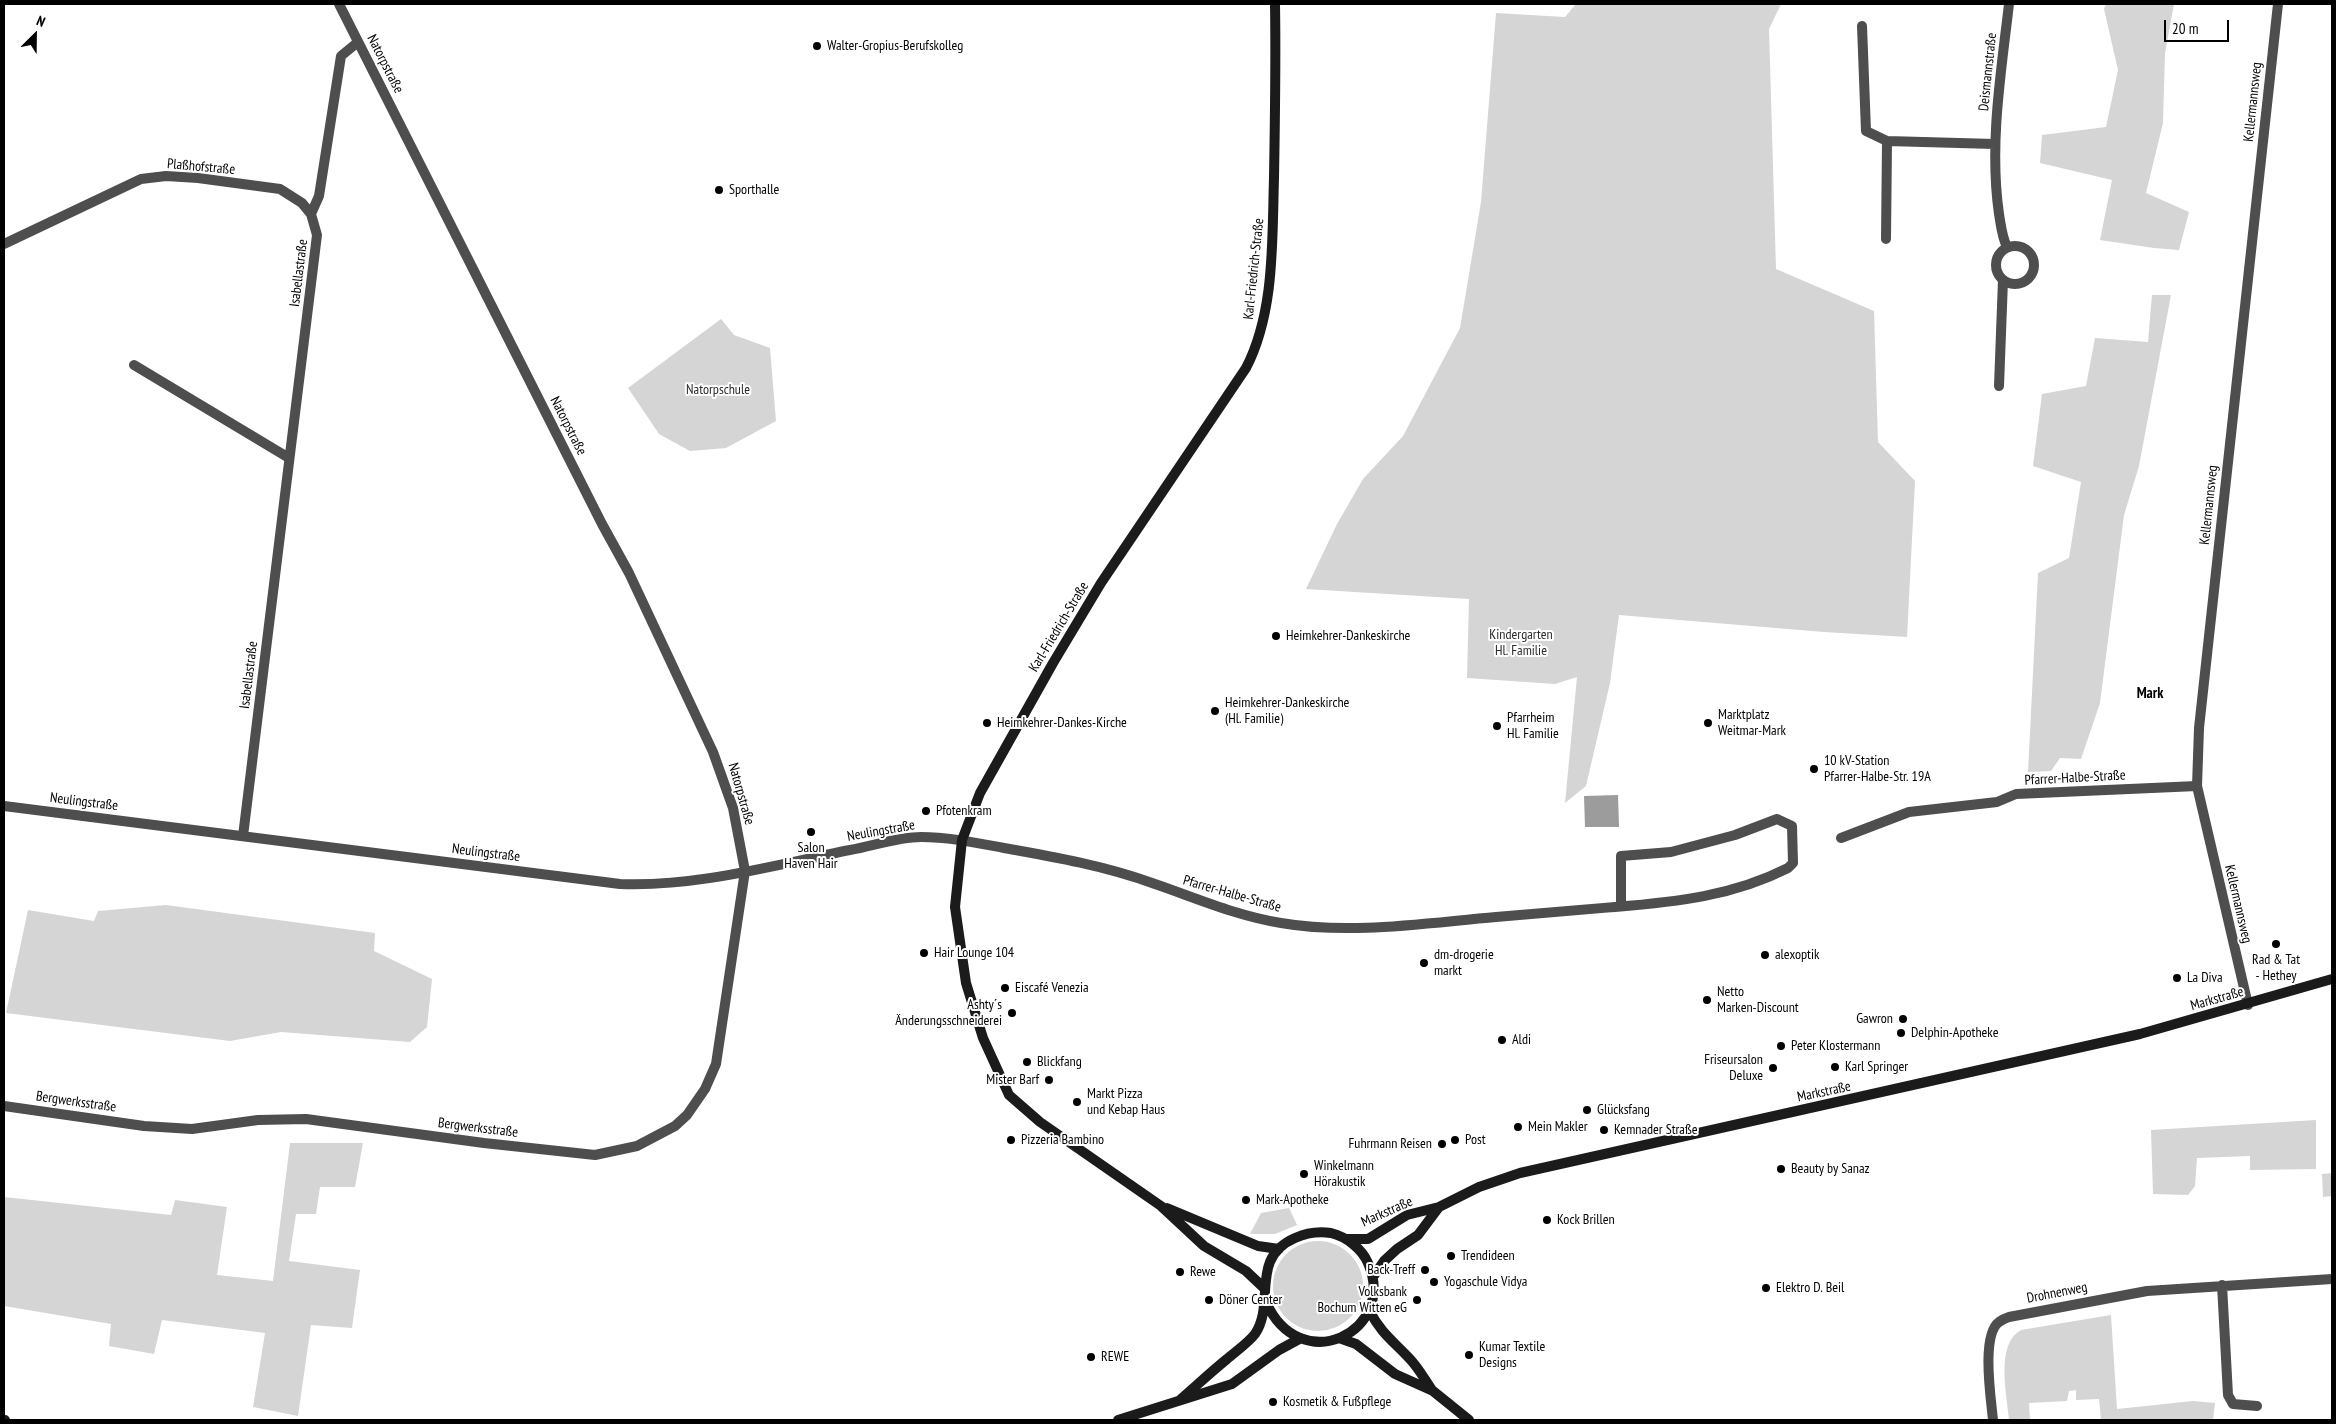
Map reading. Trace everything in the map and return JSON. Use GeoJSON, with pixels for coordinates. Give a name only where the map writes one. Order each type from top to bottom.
{"type":"FeatureCollection","features":[{"type":"Feature","properties":{"kind":"street","name":"Natorpstraße"},"geometry":{"type":"LineString","coordinates":[[339,4],[598,516],[629,573],[660,643],[701,726],[713,752],[733,808],[745,871]]}},
{"type":"Feature","properties":{"kind":"street","name":"Karl-Friedrich-Straße"},"geometry":{"type":"LineString","coordinates":[[1264,1288],[1246,1271],[1204,1246],[1161,1206],[1029,1114],[1004,1087],[983,1038],[966,983],[955,907],[962,840],[980,793],[1052,663],[1101,584],[1246,368],[1256,349],[1268,295],[1273,217],[1275,4]]}},
{"type":"Feature","properties":{"kind":"street","name":"Deismannstraße"},"geometry":{"type":"LineString","coordinates":[[2007,247],[2003,239],[1996,191],[1995,144],[2009,4]]}},
{"type":"Feature","properties":{"kind":"street","name":"Kellermannsweg"},"geometry":{"type":"LineString","coordinates":[[2248,1005],[2197,786],[2199,728],[2278,4]]}},
{"type":"Feature","properties":{"kind":"street"},"geometry":{"type":"LineString","coordinates":[[1862,26],[1866,131],[1888,141],[1995,144]]}},
{"type":"Feature","properties":{"kind":"street"},"geometry":{"type":"LineString","coordinates":[[311,214],[319,196],[341,56],[358,42]]}},
{"type":"Feature","properties":{"kind":"street"},"geometry":{"type":"LineString","coordinates":[[1886,239],[1888,141]]}},
{"type":"Feature","properties":{"kind":"street","name":"Plaßhofstraße"},"geometry":{"type":"LineString","coordinates":[[4,244],[140,179],[166,176],[198,178],[280,189],[302,203],[311,214]]}},
{"type":"Feature","properties":{"kind":"street","name":"Isabellastraße"},"geometry":{"type":"LineString","coordinates":[[243,836],[317,234],[311,214]]}},
{"type":"Feature","properties":{"kind":"street"},"geometry":{"type":"LineString","coordinates":[[2017,246],[2026,250],[2032,258],[2034,267],[2030,276],[2022,282],[2012,284],[2003,280],[1997,272],[1996,263],[2000,254],[2007,247],[2017,246]]}},
{"type":"Feature","properties":{"kind":"street"},"geometry":{"type":"LineString","coordinates":[[1999,386],[2003,280]]}},
{"type":"Feature","properties":{"kind":"street"},"geometry":{"type":"LineString","coordinates":[[134,365],[289,458]]}},
{"type":"Feature","properties":{"kind":"street","name":"Pfarrer-Halbe-Straße"},"geometry":{"type":"LineString","coordinates":[[1842,838],[1908,812],[1997,802],[2016,794],[2197,786]]}},
{"type":"Feature","properties":{"kind":"street","name":"Neulingstraße"},"geometry":{"type":"LineString","coordinates":[[4,806],[620,884],[664,885],[919,837],[962,840]]}},
{"type":"Feature","properties":{"kind":"street","name":"Pfarrer-Halbe-Straße"},"geometry":{"type":"LineString","coordinates":[[962,840],[1062,858],[1115,871],[1193,898],[1281,923],[1327,927],[1374,926],[1621,906],[1696,899],[1738,889],[1778,873],[1794,863],[1792,826],[1777,819],[1735,835],[1671,852],[1621,856],[1621,906]]}},
{"type":"Feature","properties":{"kind":"street","name":"Bergwerksstraße"},"geometry":{"type":"LineString","coordinates":[[4,1106],[144,1126],[192,1129],[258,1120],[306,1119],[590,1155],[638,1146],[665,1133],[681,1121],[705,1089],[713,1074],[745,871]]}},
{"type":"Feature","properties":{"kind":"street","name":"Markstraße"},"geometry":{"type":"LineString","coordinates":[[1346,1239],[1368,1239],[1407,1215],[1439,1207],[1479,1187],[1520,1173],[2038,1059],[2248,1005],[2332,979]]}},
{"type":"Feature","properties":{"kind":"street","name":"Karl-Friedrich-Straße"},"geometry":{"type":"LineString","coordinates":[[1161,1206],[1258,1246],[1279,1249]]}},
{"type":"Feature","properties":{"kind":"street","name":"Markstraße"},"geometry":{"type":"LineString","coordinates":[[1373,1277],[1384,1261],[1397,1249],[1418,1235],[1439,1207]]}},
{"type":"Feature","properties":{"kind":"street"},"geometry":{"type":"LineString","coordinates":[[1312,1233],[1332,1234],[1346,1239],[1357,1247],[1366,1259],[1373,1277],[1373,1300],[1359,1325],[1339,1338],[1320,1342],[1301,1338],[1281,1327],[1272,1315],[1266,1302],[1264,1288],[1268,1267],[1279,1249],[1290,1240],[1312,1233]]}},
{"type":"Feature","properties":{"kind":"street","name":"Drohnenweg"},"geometry":{"type":"LineString","coordinates":[[1993,1420],[1989,1350],[1991,1334],[1998,1322],[2009,1317],[2147,1291],[2332,1279]]}},
{"type":"Feature","properties":{"kind":"street"},"geometry":{"type":"LineString","coordinates":[[2222,1285],[2228,1395],[2233,1404],[2257,1406]]}},
{"type":"Feature","properties":{"kind":"street"},"geometry":{"type":"LineString","coordinates":[[1181,1399],[1255,1334],[1266,1302]]}},
{"type":"Feature","properties":{"kind":"street"},"geometry":{"type":"LineString","coordinates":[[1369,1310],[1377,1326],[1410,1359],[1433,1391]]}},
{"type":"Feature","properties":{"kind":"street"},"geometry":{"type":"LineString","coordinates":[[1118,1420],[1150,1412],[1181,1399],[1232,1384],[1279,1350],[1301,1338]]}},
{"type":"Feature","properties":{"kind":"street"},"geometry":{"type":"LineString","coordinates":[[1339,1338],[1356,1344],[1395,1374],[1433,1391],[1469,1420]]}},
{"type":"Feature","properties":{"kind":"green space","name":"Kindergarten Hl. Familie"},"geometry":{"type":"Polygon","coordinates":[[[1576,4],[1781,4],[1769,29],[1776,269],[1874,311],[1878,442],[1915,481],[1907,637],[1619,615],[1610,683],[1586,786],[1565,803],[1577,677],[1555,684],[1467,678],[1469,599],[1306,589],[1337,524],[1363,479],[1403,436],[1460,328],[1481,202],[1496,13],[1565,17],[1576,4]]]}},
{"type":"Feature","properties":{"kind":"green space"},"geometry":{"type":"Polygon","coordinates":[[[2106,4],[2174,4],[2165,53],[2163,123],[2146,193],[2189,212],[2179,250],[2100,240],[2112,180],[2040,163],[2042,135],[2106,127],[2118,70],[2104,9],[2106,4]]]}},
{"type":"Feature","properties":{"kind":"green space"},"geometry":{"type":"Polygon","coordinates":[[[2152,295],[2171,295],[2139,466],[2124,515],[2100,703],[2081,759],[2060,758],[2051,771],[2028,772],[2038,573],[2069,558],[2081,482],[2033,466],[2042,394],[2086,386],[2095,338],[2148,342],[2152,295]]]}},
{"type":"Feature","properties":{"kind":"green space","name":"Natorpschule"},"geometry":{"type":"Polygon","coordinates":[[[721,319],[734,335],[770,348],[776,421],[726,448],[690,451],[659,434],[628,388],[721,319]]]}},
{"type":"Feature","properties":{"kind":"green space"},"geometry":{"type":"Polygon","coordinates":[[[166,905],[375,933],[374,951],[432,979],[427,1027],[410,1042],[281,1032],[230,1041],[6,1013],[28,910],[94,921],[98,911],[166,905]]]}},
{"type":"Feature","properties":{"kind":"green space"},"geometry":{"type":"Polygon","coordinates":[[[2316,1120],[2316,1169],[2250,1170],[2250,1156],[2197,1158],[2195,1186],[2188,1195],[2153,1194],[2151,1130],[2316,1120]]]}},
{"type":"Feature","properties":{"kind":"green space"},"geometry":{"type":"Polygon","coordinates":[[[290,1143],[363,1143],[355,1187],[320,1187],[316,1214],[296,1214],[289,1261],[360,1270],[352,1328],[311,1325],[298,1416],[253,1407],[265,1333],[162,1320],[154,1354],[109,1346],[111,1324],[4,1306],[4,1197],[171,1215],[175,1200],[227,1207],[217,1275],[273,1281],[290,1143]]]}},
{"type":"Feature","properties":{"kind":"green space"},"geometry":{"type":"Polygon","coordinates":[[[2332,1173],[2332,1196],[2323,1197],[2322,1174],[2332,1173]]]}},
{"type":"Feature","properties":{"kind":"green space"},"geometry":{"type":"Polygon","coordinates":[[[1289,1208],[1297,1225],[1275,1234],[1250,1234],[1261,1213],[1289,1208]]]}},
{"type":"Feature","properties":{"kind":"green space"},"geometry":{"type":"Polygon","coordinates":[[[1318,1241],[1335,1245],[1350,1254],[1359,1269],[1363,1286],[1359,1303],[1350,1318],[1335,1327],[1318,1331],[1301,1327],[1286,1318],[1277,1303],[1273,1286],[1277,1269],[1286,1254],[1301,1245],[1318,1241]]]}},
{"type":"Feature","properties":{"kind":"green space"},"geometry":{"type":"Polygon","coordinates":[[[2111,1315],[2117,1409],[2193,1401],[2215,1403],[2213,1420],[2101,1420],[2099,1399],[2076,1400],[2076,1390],[2069,1391],[2067,1401],[2029,1403],[2030,1420],[2009,1420],[2004,1371],[2008,1346],[2013,1337],[2021,1330],[2111,1315]]]}},
{"type":"Feature","properties":{"kind":"shaded area"},"geometry":{"type":"Polygon","coordinates":[[[1618,795],[1619,827],[1585,827],[1584,796],[1618,795]]]}},
{"type":"Feature","properties":{"kind":"place","name":"Walter-Gropius-Berufskolleg"},"geometry":{"type":"Point","coordinates":[817,46]}},
{"type":"Feature","properties":{"kind":"place","name":"Sporthalle"},"geometry":{"type":"Point","coordinates":[719,190]}},
{"type":"Feature","properties":{"kind":"place","name":"Heimkehrer-Dankeskirche"},"geometry":{"type":"Point","coordinates":[1276,636]}},
{"type":"Feature","properties":{"kind":"place","name":"Heimkehrer-Dankeskirche (Hl. Familie)"},"geometry":{"type":"Point","coordinates":[1215,711]}},
{"type":"Feature","properties":{"kind":"place","name":"Heimkehrer-Dankes-Kirche"},"geometry":{"type":"Point","coordinates":[987,723]}},
{"type":"Feature","properties":{"kind":"place","name":"Marktplatz Weitmar-Mark"},"geometry":{"type":"Point","coordinates":[1708,723]}},
{"type":"Feature","properties":{"kind":"place","name":"Pfarrheim Hl. Familie"},"geometry":{"type":"Point","coordinates":[1497,726]}},
{"type":"Feature","properties":{"kind":"place","name":"10 kV-Station Pfarrer-Halbe-Str. 19A"},"geometry":{"type":"Point","coordinates":[1814,769]}},
{"type":"Feature","properties":{"kind":"place","name":"Pfotenkram"},"geometry":{"type":"Point","coordinates":[926,811]}},
{"type":"Feature","properties":{"kind":"place","name":"Salon Haven Hair"},"geometry":{"type":"Point","coordinates":[811,832]}},
{"type":"Feature","properties":{"kind":"place","name":"Rad & Tat - Hethey"},"geometry":{"type":"Point","coordinates":[2276,944]}},
{"type":"Feature","properties":{"kind":"place","name":"Hair Lounge 104"},"geometry":{"type":"Point","coordinates":[924,953]}},
{"type":"Feature","properties":{"kind":"place","name":"alexoptik"},"geometry":{"type":"Point","coordinates":[1765,955]}},
{"type":"Feature","properties":{"kind":"place","name":"dm-drogerie markt"},"geometry":{"type":"Point","coordinates":[1424,963]}},
{"type":"Feature","properties":{"kind":"place","name":"La Diva"},"geometry":{"type":"Point","coordinates":[2177,978]}},
{"type":"Feature","properties":{"kind":"place","name":"Eiscafé Venezia"},"geometry":{"type":"Point","coordinates":[1005,988]}},
{"type":"Feature","properties":{"kind":"place","name":"Netto Marken-Discount"},"geometry":{"type":"Point","coordinates":[1707,1000]}},
{"type":"Feature","properties":{"kind":"place","name":"Ashty´s Änderungsschneiderei"},"geometry":{"type":"Point","coordinates":[1012,1013]}},
{"type":"Feature","properties":{"kind":"place","name":"Gawron"},"geometry":{"type":"Point","coordinates":[1903,1019]}},
{"type":"Feature","properties":{"kind":"place","name":"Delphin-Apotheke"},"geometry":{"type":"Point","coordinates":[1901,1033]}},
{"type":"Feature","properties":{"kind":"place","name":"Aldi"},"geometry":{"type":"Point","coordinates":[1502,1040]}},
{"type":"Feature","properties":{"kind":"place","name":"Peter Klostermann"},"geometry":{"type":"Point","coordinates":[1781,1046]}},
{"type":"Feature","properties":{"kind":"place","name":"Blickfang"},"geometry":{"type":"Point","coordinates":[1027,1062]}},
{"type":"Feature","properties":{"kind":"place","name":"Karl Springer"},"geometry":{"type":"Point","coordinates":[1835,1067]}},
{"type":"Feature","properties":{"kind":"place","name":"Friseursalon Deluxe"},"geometry":{"type":"Point","coordinates":[1773,1068]}},
{"type":"Feature","properties":{"kind":"place","name":"Mister Barf"},"geometry":{"type":"Point","coordinates":[1049,1080]}},
{"type":"Feature","properties":{"kind":"place","name":"Markt Pizza und Kebap Haus"},"geometry":{"type":"Point","coordinates":[1077,1102]}},
{"type":"Feature","properties":{"kind":"place","name":"Glücksfang"},"geometry":{"type":"Point","coordinates":[1587,1110]}},
{"type":"Feature","properties":{"kind":"place","name":"Mein Makler"},"geometry":{"type":"Point","coordinates":[1518,1127]}},
{"type":"Feature","properties":{"kind":"place","name":"Kemnader Straße"},"geometry":{"type":"Point","coordinates":[1604,1130]}},
{"type":"Feature","properties":{"kind":"place","name":"Pizzeria Bambino"},"geometry":{"type":"Point","coordinates":[1011,1140]}},
{"type":"Feature","properties":{"kind":"place","name":"Post"},"geometry":{"type":"Point","coordinates":[1455,1140]}},
{"type":"Feature","properties":{"kind":"place","name":"Fuhrmann Reisen"},"geometry":{"type":"Point","coordinates":[1442,1144]}},
{"type":"Feature","properties":{"kind":"place","name":"Beauty by Sanaz"},"geometry":{"type":"Point","coordinates":[1781,1169]}},
{"type":"Feature","properties":{"kind":"place","name":"Winkelmann Hörakustik"},"geometry":{"type":"Point","coordinates":[1304,1174]}},
{"type":"Feature","properties":{"kind":"place","name":"Mark-Apotheke"},"geometry":{"type":"Point","coordinates":[1246,1200]}},
{"type":"Feature","properties":{"kind":"place","name":"Kock Brillen"},"geometry":{"type":"Point","coordinates":[1547,1220]}},
{"type":"Feature","properties":{"kind":"place","name":"Trendideen"},"geometry":{"type":"Point","coordinates":[1451,1256]}},
{"type":"Feature","properties":{"kind":"place","name":"Back-Treff"},"geometry":{"type":"Point","coordinates":[1425,1270]}},
{"type":"Feature","properties":{"kind":"place","name":"Rewe"},"geometry":{"type":"Point","coordinates":[1180,1272]}},
{"type":"Feature","properties":{"kind":"place","name":"Yogaschule Vidya"},"geometry":{"type":"Point","coordinates":[1434,1282]}},
{"type":"Feature","properties":{"kind":"place","name":"Elektro D. Beil"},"geometry":{"type":"Point","coordinates":[1766,1288]}},
{"type":"Feature","properties":{"kind":"place","name":"Döner Center"},"geometry":{"type":"Point","coordinates":[1209,1300]}},
{"type":"Feature","properties":{"kind":"place","name":"Volksbank Bochum Witten eG"},"geometry":{"type":"Point","coordinates":[1417,1300]}},
{"type":"Feature","properties":{"kind":"place","name":"Kumar Textile Designs"},"geometry":{"type":"Point","coordinates":[1469,1355]}},
{"type":"Feature","properties":{"kind":"place","name":"REWE"},"geometry":{"type":"Point","coordinates":[1091,1357]}},
{"type":"Feature","properties":{"kind":"place","name":"Kosmetik & Fußpflege"},"geometry":{"type":"Point","coordinates":[1273,1402]}},
{"type":"Feature","properties":{"kind":"district","name":"Mark"},"geometry":{"type":"Point","coordinates":[2150,694]}}]}
